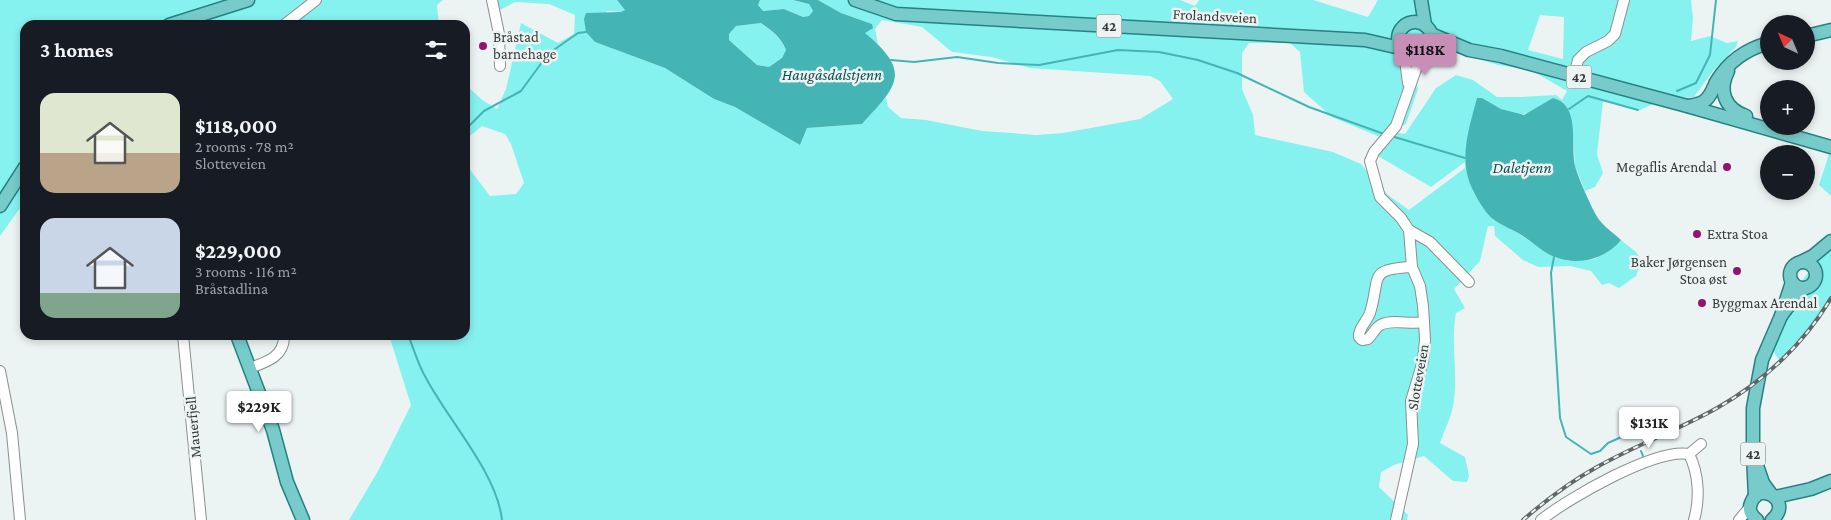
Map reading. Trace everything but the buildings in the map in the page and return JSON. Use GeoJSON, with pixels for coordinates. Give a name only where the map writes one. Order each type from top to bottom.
{"type":"FeatureCollection","features":[{"type":"Feature","properties":{"kind":"main road"},"geometry":{"type":"LineString","coordinates":[[185,20],[248,0]]}},
{"type":"Feature","properties":{"kind":"main road","name":"Frolandsveien"},"geometry":{"type":"LineString","coordinates":[[855,0],[896,14],[1365,40],[1402,51]]}},
{"type":"Feature","properties":{"kind":"main road"},"geometry":{"type":"LineString","coordinates":[[1402,51],[1398,40],[1417,0]]}},
{"type":"Feature","properties":{"kind":"main road"},"geometry":{"type":"LineString","coordinates":[[1421,0],[1432,40],[1424,53]]}},
{"type":"Feature","properties":{"kind":"main road","name":"42"},"geometry":{"type":"LineString","coordinates":[[1405,27],[1420,23],[1428,30],[1469,50],[1760,124]]}},
{"type":"Feature","properties":{"kind":"main road","name":"Frolandsveien"},"geometry":{"type":"LineString","coordinates":[[1365,40],[1405,27]]}},
{"type":"Feature","properties":{"kind":"main road"},"geometry":{"type":"LineString","coordinates":[[1815,34],[1831,30]]}},
{"type":"Feature","properties":{"kind":"main road"},"geometry":{"type":"LineString","coordinates":[[1815,37],[1831,36]]}},
{"type":"Feature","properties":{"kind":"main road"},"geometry":{"type":"LineString","coordinates":[[1687,106],[1697,105],[1706,100],[1719,78],[1732,62],[1753,48],[1760,46]]}},
{"type":"Feature","properties":{"kind":"main road","name":"42"},"geometry":{"type":"LineString","coordinates":[[1402,51],[1412,56],[1424,53],[1469,50]]}},
{"type":"Feature","properties":{"kind":"main road","name":"42"},"geometry":{"type":"LineString","coordinates":[[1732,62],[1724,80],[1723,93],[1729,106],[1737,113],[1760,122]]}},
{"type":"Feature","properties":{"kind":"main road","name":"42"},"geometry":{"type":"LineString","coordinates":[[1796,135],[1831,147]]}},
{"type":"Feature","properties":{"kind":"main road"},"geometry":{"type":"LineString","coordinates":[[0,206],[20,175]]}},
{"type":"Feature","properties":{"kind":"main road","name":"42"},"geometry":{"type":"LineString","coordinates":[[1755,520],[1752,502],[1752,408],[1762,360],[1781,316],[1792,282],[1791,270],[1796,264],[1813,256],[1831,242]]}},
{"type":"Feature","properties":{"kind":"main road","name":"42"},"geometry":{"type":"LineString","coordinates":[[1781,316],[1798,293],[1815,281],[1820,262],[1831,242]]}},
{"type":"Feature","properties":{"kind":"main road"},"geometry":{"type":"LineString","coordinates":[[1801,262],[1812,266],[1816,273]]}},
{"type":"Feature","properties":{"kind":"main road"},"geometry":{"type":"LineString","coordinates":[[1792,282],[1798,287],[1805,288]]}},
{"type":"Feature","properties":{"kind":"main road"},"geometry":{"type":"LineString","coordinates":[[239,340],[273,430],[287,482],[303,520]]}},
{"type":"Feature","properties":{"kind":"main road","name":"42"},"geometry":{"type":"LineString","coordinates":[[1753,454],[1775,509]]}},
{"type":"Feature","properties":{"kind":"main road"},"geometry":{"type":"LineString","coordinates":[[1752,502],[1762,493],[1775,509],[1811,489],[1831,481]]}},
{"type":"Feature","properties":{"kind":"street"},"geometry":{"type":"LineString","coordinates":[[290,20],[316,0]]}},
{"type":"Feature","properties":{"kind":"street"},"geometry":{"type":"LineString","coordinates":[[492,0],[499,34],[500,66]]}},
{"type":"Feature","properties":{"kind":"street"},"geometry":{"type":"LineString","coordinates":[[1574,76],[1578,60],[1586,52],[1608,41],[1615,34],[1624,0]]}},
{"type":"Feature","properties":{"kind":"street"},"geometry":{"type":"LineString","coordinates":[[1402,51],[1408,89]]}},
{"type":"Feature","properties":{"kind":"street"},"geometry":{"type":"LineString","coordinates":[[1424,53],[1408,89],[1396,126],[1374,152],[1370,161],[1380,197],[1409,230],[1430,242],[1469,282]]}},
{"type":"Feature","properties":{"kind":"street","name":"Slotteveien"},"geometry":{"type":"LineString","coordinates":[[1396,520],[1413,444],[1411,401],[1423,361],[1424,322],[1420,286],[1412,268],[1409,230]]}},
{"type":"Feature","properties":{"kind":"street","name":"Slotteveien"},"geometry":{"type":"LineString","coordinates":[[1412,268],[1389,268],[1382,272],[1377,279],[1369,315],[1359,333],[1359,337],[1362,340],[1368,339],[1383,323],[1415,324],[1424,322]]}},
{"type":"Feature","properties":{"kind":"street","name":"Mauerfjell"},"geometry":{"type":"LineString","coordinates":[[183,340],[201,520]]}},
{"type":"Feature","properties":{"kind":"street"},"geometry":{"type":"LineString","coordinates":[[250,368],[276,356],[284,345],[284,340]]}},
{"type":"Feature","properties":{"kind":"street"},"geometry":{"type":"LineString","coordinates":[[0,371],[15,457],[20,520]]}},
{"type":"Feature","properties":{"kind":"street"},"geometry":{"type":"LineString","coordinates":[[1689,454],[1701,444]]}},
{"type":"Feature","properties":{"kind":"street"},"geometry":{"type":"LineString","coordinates":[[1542,520],[1579,494],[1641,465],[1680,452],[1689,454],[1694,463],[1699,502],[1694,520]]}},
{"type":"Feature","properties":{"kind":"street"},"geometry":{"type":"LineString","coordinates":[[1739,520],[1752,502]]}},
{"type":"Feature","properties":{"kind":"shaded area"},"geometry":{"type":"Polygon","coordinates":[[[0,0],[443,0],[437,5],[438,20],[20,20],[20,208],[0,236],[0,0]]]}},
{"type":"Feature","properties":{"kind":"shaded area"},"geometry":{"type":"Polygon","coordinates":[[[496,0],[617,0],[626,10],[621,12],[607,11],[595,42],[665,68],[714,99],[735,107],[800,145],[807,128],[862,124],[886,97],[888,107],[901,118],[926,120],[982,131],[1037,135],[1063,133],[1140,119],[1173,99],[1160,81],[1150,76],[1030,68],[992,57],[952,52],[922,27],[882,20],[875,29],[878,44],[864,33],[872,24],[841,13],[818,0],[1180,0],[1195,6],[1199,0],[1313,0],[1368,17],[1378,0],[1691,0],[1693,18],[1691,41],[1710,36],[1727,43],[1738,41],[1736,47],[1713,71],[1694,97],[1662,100],[1640,110],[1603,101],[1597,154],[1603,173],[1595,187],[1585,191],[1575,166],[1573,135],[1527,113],[1510,113],[1482,98],[1493,219],[1554,257],[1568,261],[1595,259],[1621,240],[1636,252],[1642,261],[1636,276],[1619,288],[1609,283],[1602,285],[1591,271],[1570,266],[1538,267],[1523,260],[1495,236],[1494,226],[1488,226],[1480,261],[1454,289],[1465,308],[1456,313],[1454,325],[1455,394],[1451,415],[1440,443],[1465,457],[1469,476],[1467,482],[1453,481],[1424,456],[1394,465],[1381,472],[1379,487],[1408,515],[1407,520],[349,520],[378,471],[411,405],[391,340],[470,340],[470,170],[490,196],[516,194],[524,183],[511,144],[505,134],[482,126],[470,136],[470,89],[482,100],[497,109],[506,89],[521,23],[558,43],[574,34],[575,15],[549,4],[515,2],[500,10],[496,0]],[[1540,15],[1528,50],[1563,59],[1564,17],[1540,15]],[[1249,43],[1242,53],[1242,89],[1253,115],[1255,135],[1333,152],[1361,164],[1388,195],[1409,210],[1465,168],[1465,162],[1431,187],[1378,156],[1398,133],[1405,134],[1436,88],[1456,75],[1473,80],[1497,97],[1556,95],[1562,100],[1567,91],[1531,70],[1498,65],[1458,53],[1435,56],[1421,70],[1415,82],[1418,89],[1406,124],[1380,137],[1332,117],[1304,92],[1300,52],[1290,43],[1249,43]]]}},
{"type":"Feature","properties":{"kind":"shaded area"},"geometry":{"type":"Polygon","coordinates":[[[760,0],[793,0],[809,4],[813,11],[809,16],[803,17],[784,9],[762,11],[758,5],[760,0]]]}},
{"type":"Feature","properties":{"kind":"shaded area"},"geometry":{"type":"Polygon","coordinates":[[[761,23],[776,35],[786,50],[782,58],[769,67],[757,65],[729,40],[729,34],[736,26],[761,23]]]}},
{"type":"Feature","properties":{"kind":"shaded area"},"geometry":{"type":"Polygon","coordinates":[[[1831,148],[1831,196],[1819,185],[1831,148]]]}},
{"type":"Feature","properties":{"kind":"shaded area"},"geometry":{"type":"Polygon","coordinates":[[[1831,242],[1831,301],[1820,317],[1779,360],[1768,343],[1779,312],[1831,242]]]}},
{"type":"Feature","properties":{"kind":"water","name":"Haugåsdalstjenn"},"geometry":{"type":"Polygon","coordinates":[[[617,0],[760,0],[758,5],[763,11],[784,9],[803,17],[809,16],[813,11],[809,4],[793,0],[818,0],[841,13],[872,24],[873,28],[865,33],[889,58],[894,69],[895,78],[884,99],[862,124],[807,128],[800,145],[735,107],[714,99],[665,68],[595,42],[586,32],[584,19],[586,13],[621,12],[625,10],[617,0]],[[761,23],[736,26],[729,34],[729,40],[757,65],[769,67],[782,58],[786,50],[779,38],[761,23]]]}},
{"type":"Feature","properties":{"kind":"water","name":"Daletjenn"},"geometry":{"type":"Polygon","coordinates":[[[1477,98],[1482,98],[1501,109],[1524,115],[1553,98],[1562,102],[1568,108],[1573,126],[1575,166],[1594,212],[1606,227],[1621,240],[1615,247],[1591,259],[1582,261],[1564,260],[1547,253],[1490,216],[1473,191],[1466,171],[1467,139],[1477,98]]]}},
{"type":"Feature","properties":{"kind":"waterway"},"geometry":{"type":"LineString","coordinates":[[1677,91],[1696,83],[1710,55],[1716,0]]}},
{"type":"Feature","properties":{"kind":"waterway"},"geometry":{"type":"LineString","coordinates":[[470,125],[484,111],[521,91],[548,54],[578,33],[586,32]]}},
{"type":"Feature","properties":{"kind":"waterway"},"geometry":{"type":"LineString","coordinates":[[891,60],[914,62],[957,57],[998,63],[1039,65],[1118,50],[1159,52],[1198,60],[1237,73],[1309,107],[1384,134]]}},
{"type":"Feature","properties":{"kind":"waterway"},"geometry":{"type":"LineString","coordinates":[[1569,109],[1588,96],[1638,110]]}},
{"type":"Feature","properties":{"kind":"waterway"},"geometry":{"type":"LineString","coordinates":[[1391,136],[1465,158]]}},
{"type":"Feature","properties":{"kind":"waterway"},"geometry":{"type":"LineString","coordinates":[[1554,257],[1551,273],[1560,418],[1566,437],[1591,454],[1600,451],[1608,443],[1637,430],[1640,430],[1641,433]]}},
{"type":"Feature","properties":{"kind":"waterway"},"geometry":{"type":"LineString","coordinates":[[410,340],[423,373],[435,394],[482,465],[498,502],[502,520]]}},
{"type":"Feature","properties":{"kind":"waterway"},"geometry":{"type":"LineString","coordinates":[[1641,451],[1643,456]]}},
{"type":"Feature","properties":{"kind":"railway"},"geometry":{"type":"LineString","coordinates":[[1523,520],[1540,505],[1587,473],[1734,398],[1781,361],[1808,331],[1831,298]]}},
{"type":"Feature","properties":{"kind":"place","name":"Bråstad barnehage"},"geometry":{"type":"Point","coordinates":[483,46]}},
{"type":"Feature","properties":{"kind":"place","name":"Megaflis Arendal"},"geometry":{"type":"Point","coordinates":[1727,167]}},
{"type":"Feature","properties":{"kind":"place","name":"Extra Stoa"},"geometry":{"type":"Point","coordinates":[1697,234]}},
{"type":"Feature","properties":{"kind":"place","name":"Baker Jørgensen Stoa øst"},"geometry":{"type":"Point","coordinates":[1737,271]}},
{"type":"Feature","properties":{"kind":"place","name":"Byggmax Arendal"},"geometry":{"type":"Point","coordinates":[1702,303]}}]}
